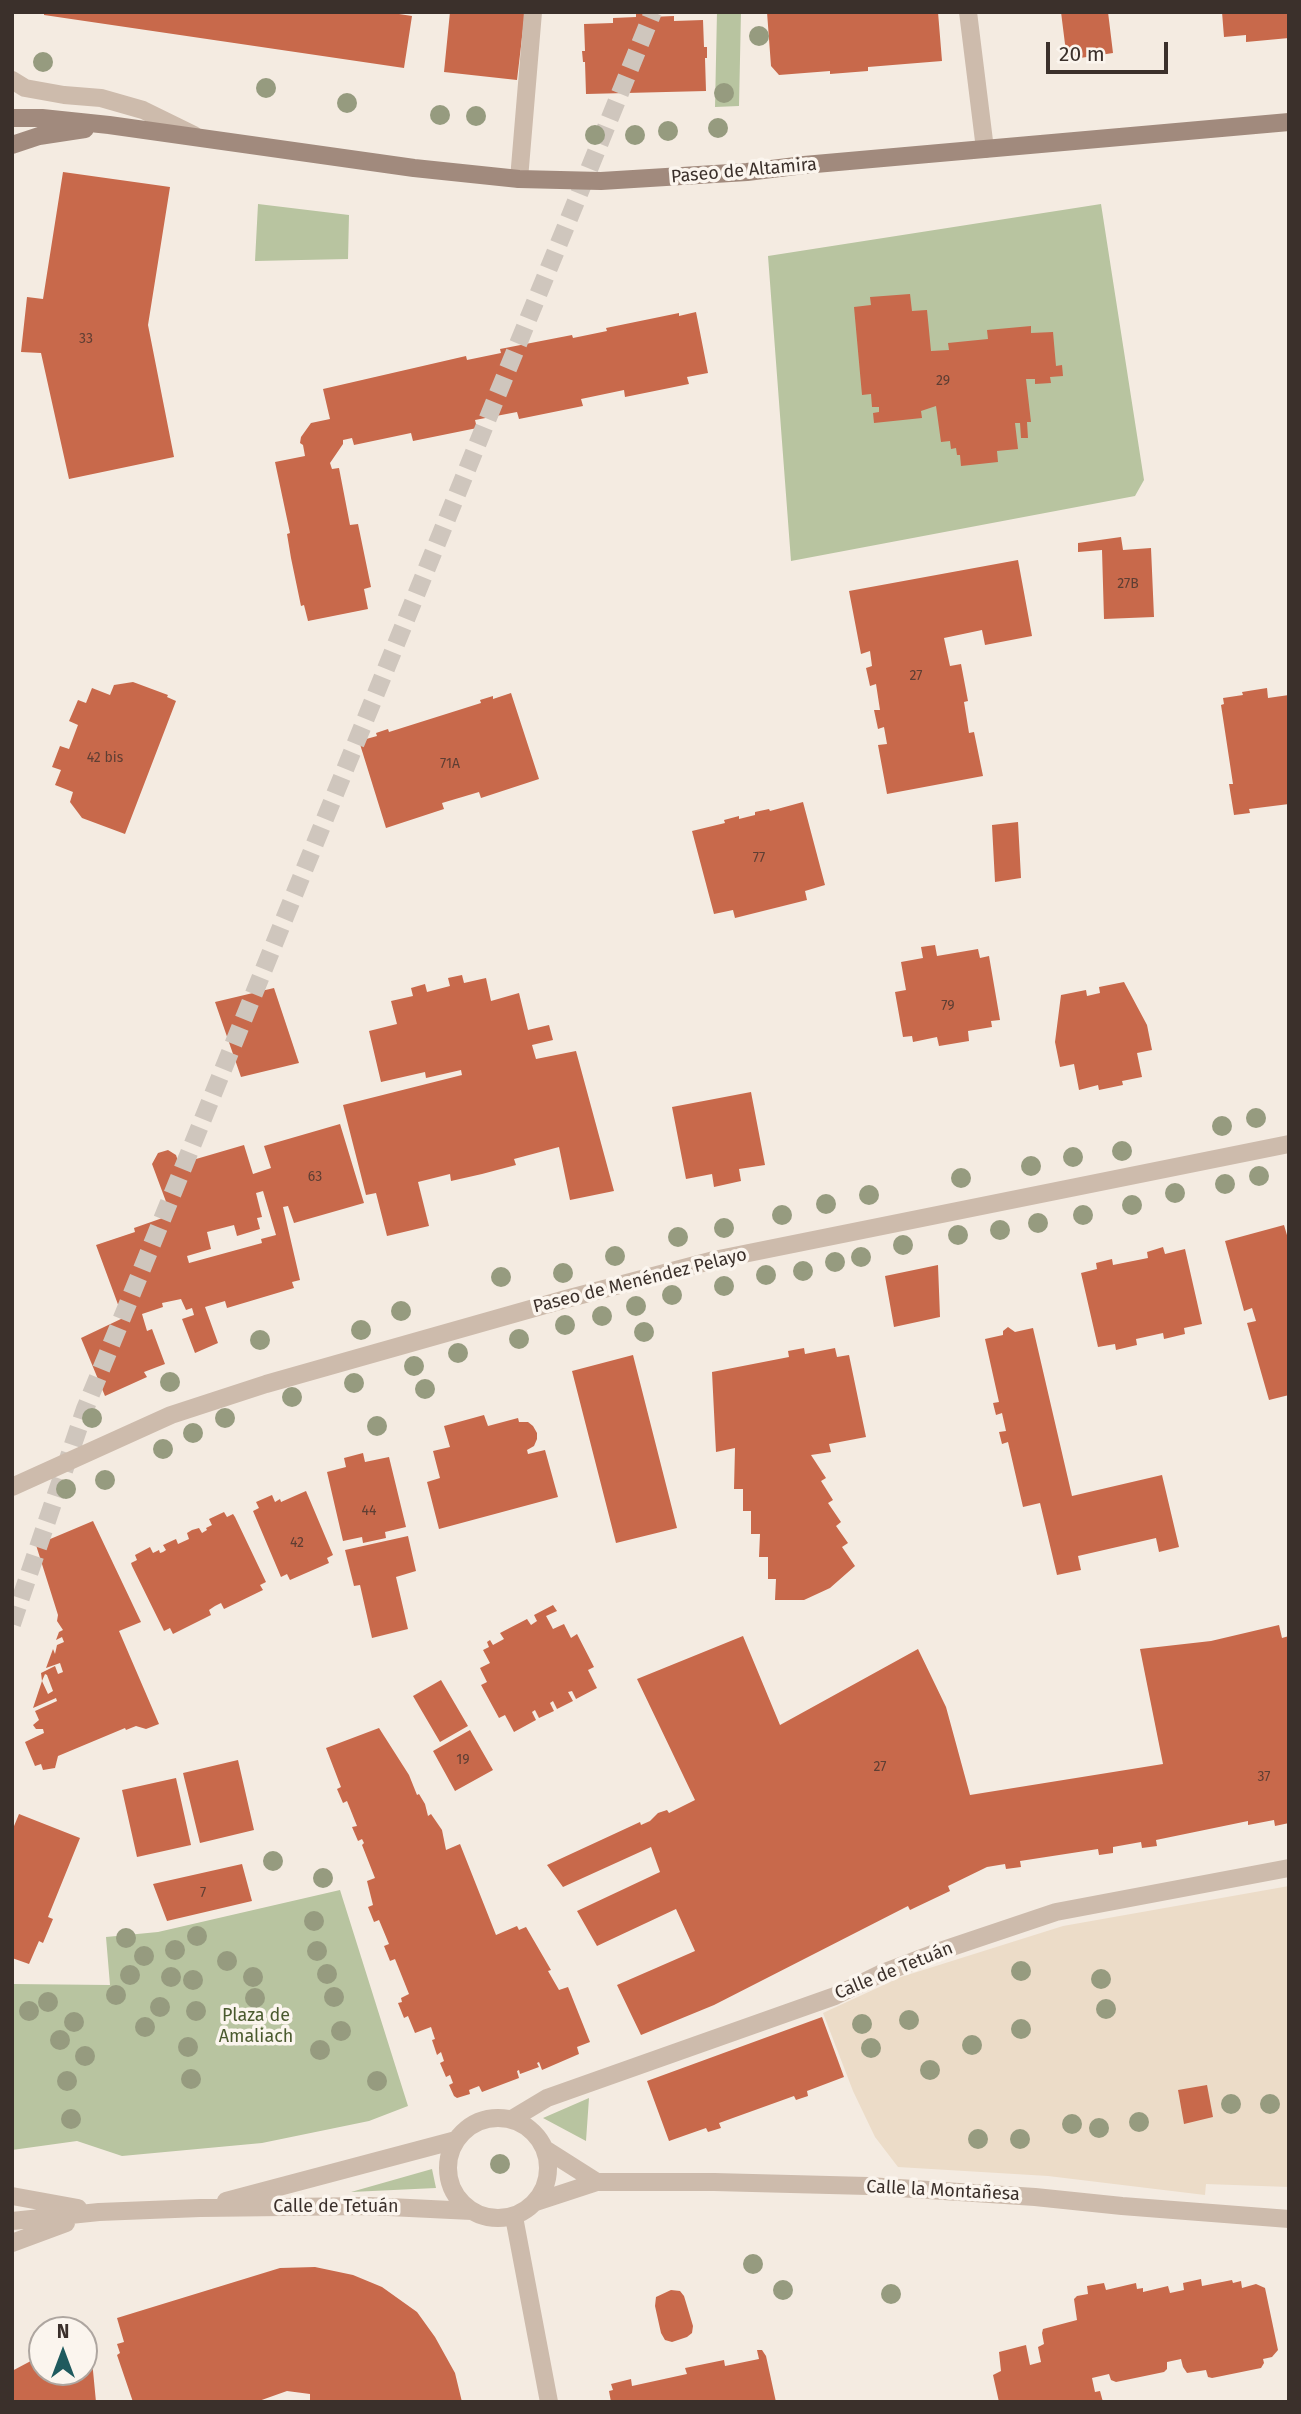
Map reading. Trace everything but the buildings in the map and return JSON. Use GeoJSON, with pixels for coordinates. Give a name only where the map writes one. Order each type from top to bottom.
{"type":"FeatureCollection","features":[{"type":"Feature","properties":{"kind":"main road","name":"Paseo de Altamira"},"geometry":{"type":"LineString","coordinates":[[12,118],[42,118],[109,125],[414,168],[519,178],[601,181],[668,178],[1289,122]]}},
{"type":"Feature","properties":{"kind":"main road","name":"Paseo de Altamira"},"geometry":{"type":"LineString","coordinates":[[12,145],[39,136],[109,125]]}},
{"type":"Feature","properties":{"kind":"street"},"geometry":{"type":"LineString","coordinates":[[519,178],[533,12]]}},
{"type":"Feature","properties":{"kind":"street"},"geometry":{"type":"LineString","coordinates":[[968,12],[985,149]]}},
{"type":"Feature","properties":{"kind":"street","name":"Paseo de Altamira"},"geometry":{"type":"LineString","coordinates":[[12,80],[25,88],[101,98],[143,110],[200,138]]}},
{"type":"Feature","properties":{"kind":"street","name":"Paseo de Menéndez Pelayo"},"geometry":{"type":"LineString","coordinates":[[12,1487],[171,1415],[266,1384],[566,1299],[714,1260],[1289,1144]]}},
{"type":"Feature","properties":{"kind":"street","name":"Calle de Tetuán"},"geometry":{"type":"LineString","coordinates":[[512,2119],[547,2098],[835,1996],[880,1974],[943,1950],[1056,1912],[1289,1868]]}},
{"type":"Feature","properties":{"kind":"street"},"geometry":{"type":"LineString","coordinates":[[545,2149],[548,2177],[536,2202],[514,2217],[492,2218],[472,2211],[453,2191],[448,2165],[456,2140],[471,2126],[491,2118],[512,2119],[532,2130],[545,2149],[597,2182]]}},
{"type":"Feature","properties":{"kind":"street","name":"Calle de Tetuán"},"geometry":{"type":"LineString","coordinates":[[200,2208],[456,2140]]}},
{"type":"Feature","properties":{"kind":"street","name":"Calle la Montañesa"},"geometry":{"type":"LineString","coordinates":[[536,2202],[597,2182],[867,2186],[1035,2197],[1289,2219]]}},
{"type":"Feature","properties":{"kind":"street","name":"Calle de Tetuán"},"geometry":{"type":"LineString","coordinates":[[12,2196],[99,2212]]}},
{"type":"Feature","properties":{"kind":"street","name":"Calle de Tetuán"},"geometry":{"type":"LineString","coordinates":[[12,2221],[99,2212],[200,2208],[368,2206],[472,2211]]}},
{"type":"Feature","properties":{"kind":"street","name":"Calle de Tetuán"},"geometry":{"type":"LineString","coordinates":[[12,2243],[99,2212]]}},
{"type":"Feature","properties":{"kind":"street"},"geometry":{"type":"LineString","coordinates":[[514,2217],[549,2402]]}},
{"type":"Feature","properties":{"kind":"green space"},"geometry":{"type":"Polygon","coordinates":[[[717,12],[741,12],[739,106],[715,107],[717,12]]]}},
{"type":"Feature","properties":{"kind":"green space"},"geometry":{"type":"Polygon","coordinates":[[[258,204],[349,215],[348,259],[255,261],[258,204]]]}},
{"type":"Feature","properties":{"kind":"green space"},"geometry":{"type":"Polygon","coordinates":[[[1101,204],[1144,480],[1135,496],[791,561],[768,256],[1101,204]]]}},
{"type":"Feature","properties":{"kind":"green space","name":"Plaza de Amaliach"},"geometry":{"type":"Polygon","coordinates":[[[340,1890],[408,2106],[369,2121],[262,2143],[122,2156],[77,2141],[12,2150],[12,1984],[110,1985],[106,1937],[158,1932],[340,1890]]]}},
{"type":"Feature","properties":{"kind":"green space"},"geometry":{"type":"Polygon","coordinates":[[[589,2098],[586,2141],[543,2118],[589,2098]]]}},
{"type":"Feature","properties":{"kind":"green space"},"geometry":{"type":"Polygon","coordinates":[[[432,2169],[436,2188],[351,2192],[432,2169]]]}},
{"type":"Feature","properties":{"kind":"shaded area"},"geometry":{"type":"Polygon","coordinates":[[[1289,1886],[1289,2187],[1206,2184],[1205,2195],[1048,2176],[898,2167],[875,2137],[853,2091],[823,2013],[901,1977],[1063,1926],[1289,1886]]]}},
{"type":"Feature","properties":{"kind":"tunnel"},"geometry":{"type":"LineString","coordinates":[[12,1624],[85,1409],[653,12]]}}]}
